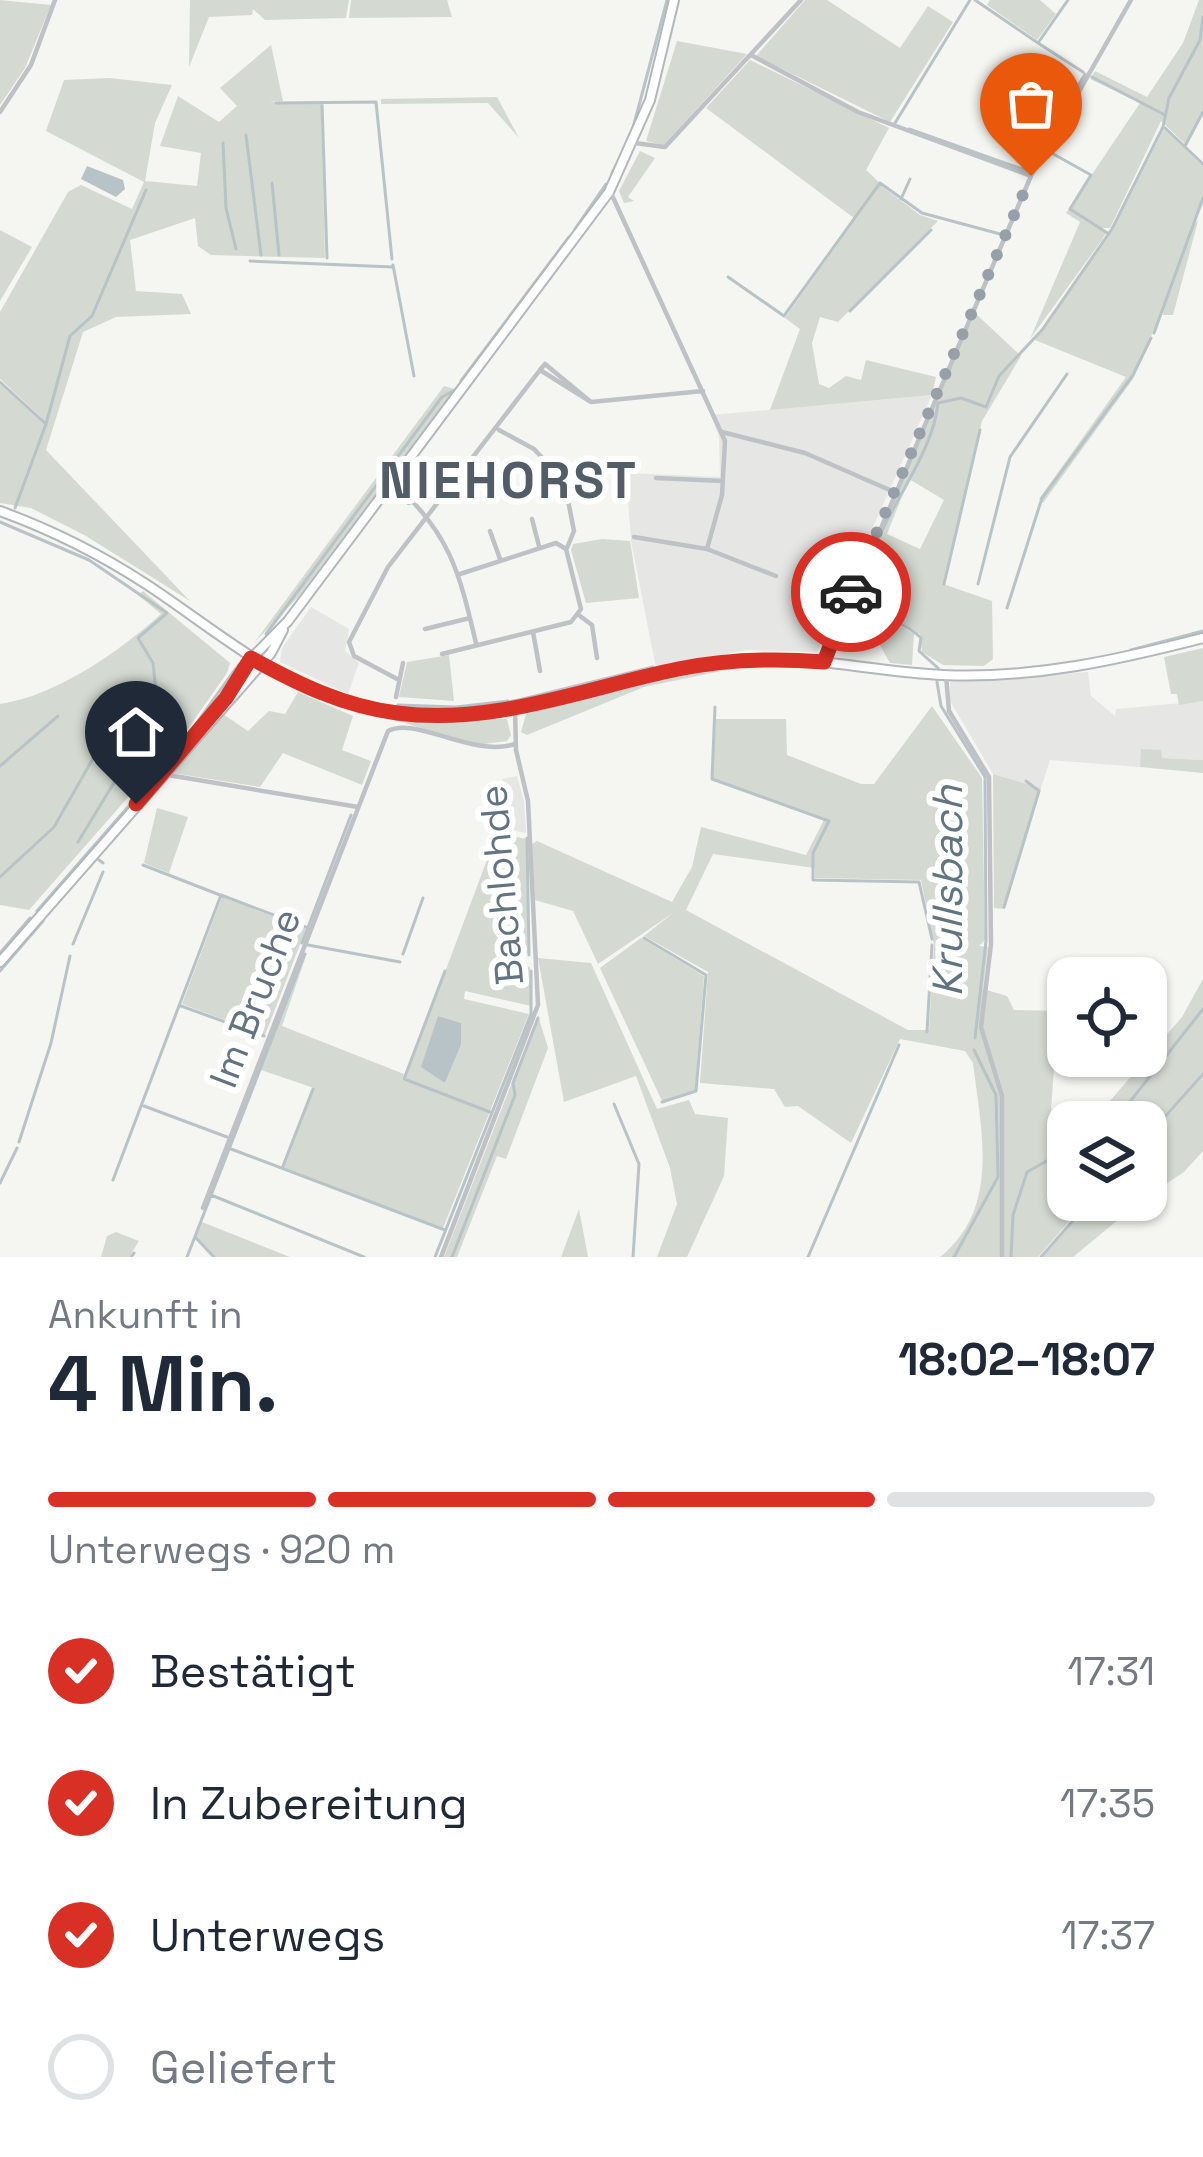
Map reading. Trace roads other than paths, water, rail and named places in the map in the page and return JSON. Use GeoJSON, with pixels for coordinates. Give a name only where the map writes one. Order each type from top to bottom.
{"type":"FeatureCollection","features":[{"type":"Feature","properties":{"kind":"main road"},"geometry":{"type":"LineString","coordinates":[[0,962],[226,698],[261,664],[288,621],[609,192],[635,143],[674,0]]}},
{"type":"Feature","properties":{"kind":"main road"},"geometry":{"type":"LineString","coordinates":[[0,512],[113,562],[261,664],[326,695],[392,712],[454,715],[515,708],[709,664],[824,662],[946,675],[1063,669],[1203,638]]}},
{"type":"Feature","properties":{"kind":"main road"},"geometry":{"type":"LineString","coordinates":[[226,698],[251,658],[288,621]]}},
{"type":"Feature","properties":{"kind":"street"},"geometry":{"type":"LineString","coordinates":[[0,112],[32,65],[55,0]]}},
{"type":"Feature","properties":{"kind":"street"},"geometry":{"type":"LineString","coordinates":[[635,143],[665,147],[801,0]]}},
{"type":"Feature","properties":{"kind":"street"},"geometry":{"type":"LineString","coordinates":[[824,662],[1031,176],[1131,0]]}},
{"type":"Feature","properties":{"kind":"street"},"geometry":{"type":"LineString","coordinates":[[751,55],[858,112],[1031,176]]}},
{"type":"Feature","properties":{"kind":"street"},"geometry":{"type":"LineString","coordinates":[[609,192],[620,205],[722,432],[724,481],[707,549]]}},
{"type":"Feature","properties":{"kind":"street"},"geometry":{"type":"LineString","coordinates":[[399,680],[353,656],[349,642],[377,582],[545,364],[591,402],[703,391]]}},
{"type":"Feature","properties":{"kind":"street"},"geometry":{"type":"LineString","coordinates":[[496,429],[534,449],[548,464]]}},
{"type":"Feature","properties":{"kind":"street"},"geometry":{"type":"LineString","coordinates":[[722,432],[805,453],[893,492]]}},
{"type":"Feature","properties":{"kind":"street"},"geometry":{"type":"LineString","coordinates":[[656,478],[724,481]]}},
{"type":"Feature","properties":{"kind":"street"},"geometry":{"type":"LineString","coordinates":[[391,487],[444,537],[460,574],[476,643]]}},
{"type":"Feature","properties":{"kind":"street"},"geometry":{"type":"LineString","coordinates":[[566,490],[574,532],[566,549],[579,615],[592,625],[597,658]]}},
{"type":"Feature","properties":{"kind":"street"},"geometry":{"type":"LineString","coordinates":[[532,519],[539,546]]}},
{"type":"Feature","properties":{"kind":"street"},"geometry":{"type":"LineString","coordinates":[[490,531],[500,559]]}},
{"type":"Feature","properties":{"kind":"street"},"geometry":{"type":"LineString","coordinates":[[634,537],[707,549],[776,576]]}},
{"type":"Feature","properties":{"kind":"street"},"geometry":{"type":"LineString","coordinates":[[460,574],[539,546],[556,543],[566,549]]}},
{"type":"Feature","properties":{"kind":"street"},"geometry":{"type":"LineString","coordinates":[[442,654],[533,632],[579,615]]}},
{"type":"Feature","properties":{"kind":"street"},"geometry":{"type":"LineString","coordinates":[[425,628],[470,618]]}},
{"type":"Feature","properties":{"kind":"street"},"geometry":{"type":"LineString","coordinates":[[533,632],[540,671]]}},
{"type":"Feature","properties":{"kind":"street"},"geometry":{"type":"LineString","coordinates":[[396,697],[403,663]]}},
{"type":"Feature","properties":{"kind":"street"},"geometry":{"type":"LineString","coordinates":[[946,675],[950,711],[989,777],[991,944],[980,1027],[1002,1096],[1002,1257]]}},
{"type":"Feature","properties":{"kind":"street","name":"Bachlohde"},"geometry":{"type":"LineString","coordinates":[[440,1257],[538,1005],[528,801],[515,744],[515,708]]}},
{"type":"Feature","properties":{"kind":"street","name":"Im Bruche"},"geometry":{"type":"LineString","coordinates":[[202,1208],[392,728],[476,749],[515,744]]}},
{"type":"Feature","properties":{"kind":"street"},"geometry":{"type":"LineString","coordinates":[[164,772],[358,807]]}},
{"type":"Feature","properties":{"kind":"waterway"},"geometry":{"type":"LineString","coordinates":[[633,128],[667,0]]}},
{"type":"Feature","properties":{"kind":"waterway"},"geometry":{"type":"LineString","coordinates":[[895,123],[970,0]]}},
{"type":"Feature","properties":{"kind":"waterway"},"geometry":{"type":"LineString","coordinates":[[975,0],[1038,43]]}},
{"type":"Feature","properties":{"kind":"waterway"},"geometry":{"type":"LineString","coordinates":[[1068,0],[1038,43],[1083,72]]}},
{"type":"Feature","properties":{"kind":"waterway","name":"Krullsbach"},"geometry":{"type":"LineString","coordinates":[[938,668],[919,651],[921,638],[915,633],[863,612],[869,560],[922,454],[938,403],[961,398],[986,407],[999,376],[1042,330],[1112,229],[1163,127],[1169,98],[1200,40],[1203,17]]}},
{"type":"Feature","properties":{"kind":"waterway"},"geometry":{"type":"LineString","coordinates":[[909,129],[1028,171],[1085,74]]}},
{"type":"Feature","properties":{"kind":"waterway"},"geometry":{"type":"LineString","coordinates":[[1092,77],[1165,115]]}},
{"type":"Feature","properties":{"kind":"waterway"},"geometry":{"type":"LineString","coordinates":[[276,103],[376,102],[392,259]]}},
{"type":"Feature","properties":{"kind":"waterway"},"geometry":{"type":"LineString","coordinates":[[322,104],[327,258]]}},
{"type":"Feature","properties":{"kind":"waterway"},"geometry":{"type":"LineString","coordinates":[[1185,146],[1203,112]]}},
{"type":"Feature","properties":{"kind":"waterway"},"geometry":{"type":"LineString","coordinates":[[1165,128],[1203,164]]}},
{"type":"Feature","properties":{"kind":"waterway"},"geometry":{"type":"LineString","coordinates":[[246,135],[261,255]]}},
{"type":"Feature","properties":{"kind":"waterway"},"geometry":{"type":"LineString","coordinates":[[223,143],[226,208],[236,249]]}},
{"type":"Feature","properties":{"kind":"waterway"},"geometry":{"type":"LineString","coordinates":[[1048,151],[1091,175],[1070,209],[1109,234]]}},
{"type":"Feature","properties":{"kind":"waterway"},"geometry":{"type":"LineString","coordinates":[[612,173],[620,159]]}},
{"type":"Feature","properties":{"kind":"waterway"},"geometry":{"type":"LineString","coordinates":[[901,199],[910,179]]}},
{"type":"Feature","properties":{"kind":"waterway"},"geometry":{"type":"LineString","coordinates":[[272,183],[279,255]]}},
{"type":"Feature","properties":{"kind":"waterway"},"geometry":{"type":"LineString","coordinates":[[728,277],[784,316],[880,183],[922,213],[1000,234]]}},
{"type":"Feature","properties":{"kind":"waterway"},"geometry":{"type":"LineString","coordinates":[[575,229],[606,184]]}},
{"type":"Feature","properties":{"kind":"waterway"},"geometry":{"type":"LineString","coordinates":[[15,508],[46,424],[70,336],[92,316],[146,190]]}},
{"type":"Feature","properties":{"kind":"waterway"},"geometry":{"type":"LineString","coordinates":[[1154,333],[1203,198]]}},
{"type":"Feature","properties":{"kind":"waterway"},"geometry":{"type":"LineString","coordinates":[[850,311],[931,230]]}},
{"type":"Feature","properties":{"kind":"waterway"},"geometry":{"type":"LineString","coordinates":[[461,381],[569,237]]}},
{"type":"Feature","properties":{"kind":"waterway"},"geometry":{"type":"LineString","coordinates":[[250,261],[393,267]]}},
{"type":"Feature","properties":{"kind":"waterway"},"geometry":{"type":"LineString","coordinates":[[393,265],[414,376]]}},
{"type":"Feature","properties":{"kind":"waterway"},"geometry":{"type":"LineString","coordinates":[[1007,608],[1042,498],[1133,375],[1151,338]]}},
{"type":"Feature","properties":{"kind":"waterway"},"geometry":{"type":"LineString","coordinates":[[978,584],[1010,457],[1067,374]]}},
{"type":"Feature","properties":{"kind":"waterway"},"geometry":{"type":"LineString","coordinates":[[0,382],[46,424]]}},
{"type":"Feature","properties":{"kind":"waterway"},"geometry":{"type":"LineString","coordinates":[[266,634],[442,397],[455,390]]}},
{"type":"Feature","properties":{"kind":"waterway"},"geometry":{"type":"LineString","coordinates":[[944,584],[980,430]]}},
{"type":"Feature","properties":{"kind":"waterway"},"geometry":{"type":"LineString","coordinates":[[0,522],[89,560],[167,613],[138,638],[153,663],[156,691],[148,740],[126,763],[78,842]]}},
{"type":"Feature","properties":{"kind":"waterway"},"geometry":{"type":"LineString","coordinates":[[1131,650],[1203,631]]}},
{"type":"Feature","properties":{"kind":"waterway"},"geometry":{"type":"LineString","coordinates":[[523,699],[653,667]]}},
{"type":"Feature","properties":{"kind":"waterway"},"geometry":{"type":"LineString","coordinates":[[175,753],[236,668]]}},
{"type":"Feature","properties":{"kind":"waterway","name":"Krullsbach"},"geometry":{"type":"LineString","coordinates":[[937,682],[941,706],[985,777],[986,941],[975,1038]]}},
{"type":"Feature","properties":{"kind":"waterway"},"geometry":{"type":"LineString","coordinates":[[398,705],[456,707],[508,701]]}},
{"type":"Feature","properties":{"kind":"waterway"},"geometry":{"type":"LineString","coordinates":[[715,707],[712,779],[829,821],[813,853],[813,880],[919,882],[932,939]]}},
{"type":"Feature","properties":{"kind":"waterway"},"geometry":{"type":"LineString","coordinates":[[0,766],[58,716]]}},
{"type":"Feature","properties":{"kind":"waterway"},"geometry":{"type":"LineString","coordinates":[[0,877],[54,827],[99,748]]}},
{"type":"Feature","properties":{"kind":"waterway"},"geometry":{"type":"LineString","coordinates":[[37,911],[169,760]]}},
{"type":"Feature","properties":{"kind":"waterway"},"geometry":{"type":"LineString","coordinates":[[1004,907],[1039,791],[1026,781]]}},
{"type":"Feature","properties":{"kind":"waterway"},"geometry":{"type":"LineString","coordinates":[[302,943],[351,815]]}},
{"type":"Feature","properties":{"kind":"waterway"},"geometry":{"type":"LineString","coordinates":[[527,838],[529,955]]}},
{"type":"Feature","properties":{"kind":"waterway"},"geometry":{"type":"LineString","coordinates":[[99,860],[103,863]]}},
{"type":"Feature","properties":{"kind":"waterway"},"geometry":{"type":"LineString","coordinates":[[143,865],[220,895]]}},
{"type":"Feature","properties":{"kind":"waterway"},"geometry":{"type":"LineString","coordinates":[[73,944],[103,872]]}},
{"type":"Feature","properties":{"kind":"waterway"},"geometry":{"type":"LineString","coordinates":[[113,1180],[221,895],[308,928]]}},
{"type":"Feature","properties":{"kind":"waterway"},"geometry":{"type":"LineString","coordinates":[[403,954],[423,898]]}},
{"type":"Feature","properties":{"kind":"waterway"},"geometry":{"type":"LineString","coordinates":[[0,953],[30,918]]}},
{"type":"Feature","properties":{"kind":"waterway"},"geometry":{"type":"LineString","coordinates":[[0,971],[43,921]]}},
{"type":"Feature","properties":{"kind":"waterway"},"geometry":{"type":"LineString","coordinates":[[644,938],[706,975],[696,1091],[662,1102]]}},
{"type":"Feature","properties":{"kind":"waterway"},"geometry":{"type":"LineString","coordinates":[[308,945],[400,962]]}},
{"type":"Feature","properties":{"kind":"waterway"},"geometry":{"type":"LineString","coordinates":[[927,1032],[932,945]]}},
{"type":"Feature","properties":{"kind":"waterway"},"geometry":{"type":"LineString","coordinates":[[187,1257],[305,954]]}},
{"type":"Feature","properties":{"kind":"waterway"},"geometry":{"type":"LineString","coordinates":[[19,1142],[51,1043],[70,956]]}},
{"type":"Feature","properties":{"kind":"waterway"},"geometry":{"type":"LineString","coordinates":[[445,971],[404,1079],[490,1112]]}},
{"type":"Feature","properties":{"kind":"waterway"},"geometry":{"type":"LineString","coordinates":[[435,1257],[531,1014],[531,971]]}},
{"type":"Feature","properties":{"kind":"waterway"},"geometry":{"type":"LineString","coordinates":[[181,1006],[264,1036]]}},
{"type":"Feature","properties":{"kind":"waterway"},"geometry":{"type":"LineString","coordinates":[[1131,1101],[1203,1009]]}},
{"type":"Feature","properties":{"kind":"waterway"},"geometry":{"type":"LineString","coordinates":[[452,1257],[515,1095],[513,1083],[538,1018]]}},
{"type":"Feature","properties":{"kind":"waterway"},"geometry":{"type":"LineString","coordinates":[[808,1257],[899,1045]]}},
{"type":"Feature","properties":{"kind":"waterway","name":"Krullsbach"},"geometry":{"type":"LineString","coordinates":[[954,1257],[998,1177],[996,1095],[974,1050]]}},
{"type":"Feature","properties":{"kind":"waterway"},"geometry":{"type":"LineString","coordinates":[[1167,1114],[1203,1074]]}},
{"type":"Feature","properties":{"kind":"waterway"},"geometry":{"type":"LineString","coordinates":[[283,1166],[313,1089]]}},
{"type":"Feature","properties":{"kind":"waterway"},"geometry":{"type":"LineString","coordinates":[[614,1104],[639,1164],[633,1257]]}},
{"type":"Feature","properties":{"kind":"waterway"},"geometry":{"type":"LineString","coordinates":[[144,1106],[227,1137]]}},
{"type":"Feature","properties":{"kind":"waterway"},"geometry":{"type":"LineString","coordinates":[[0,1183],[17,1148]]}},
{"type":"Feature","properties":{"kind":"waterway"},"geometry":{"type":"LineString","coordinates":[[231,1149],[445,1230]]}},
{"type":"Feature","properties":{"kind":"waterway"},"geometry":{"type":"LineString","coordinates":[[1011,1257],[1013,1215],[1027,1172],[1047,1161]]}},
{"type":"Feature","properties":{"kind":"waterway"},"geometry":{"type":"LineString","coordinates":[[211,1195],[364,1257]]}},
{"type":"Feature","properties":{"kind":"waterway"},"geometry":{"type":"LineString","coordinates":[[1041,1257],[1073,1221]]}},
{"type":"Feature","properties":{"kind":"waterway"},"geometry":{"type":"LineString","coordinates":[[196,1238],[214,1257]]}},
{"type":"Feature","properties":{"kind":"waterway"},"geometry":{"type":"LineString","coordinates":[[131,1257],[134,1253]]}},
{"type":"Feature","properties":{"kind":"district","name":"NIEHORST"},"geometry":{"type":"Point","coordinates":[509,480]}}]}
